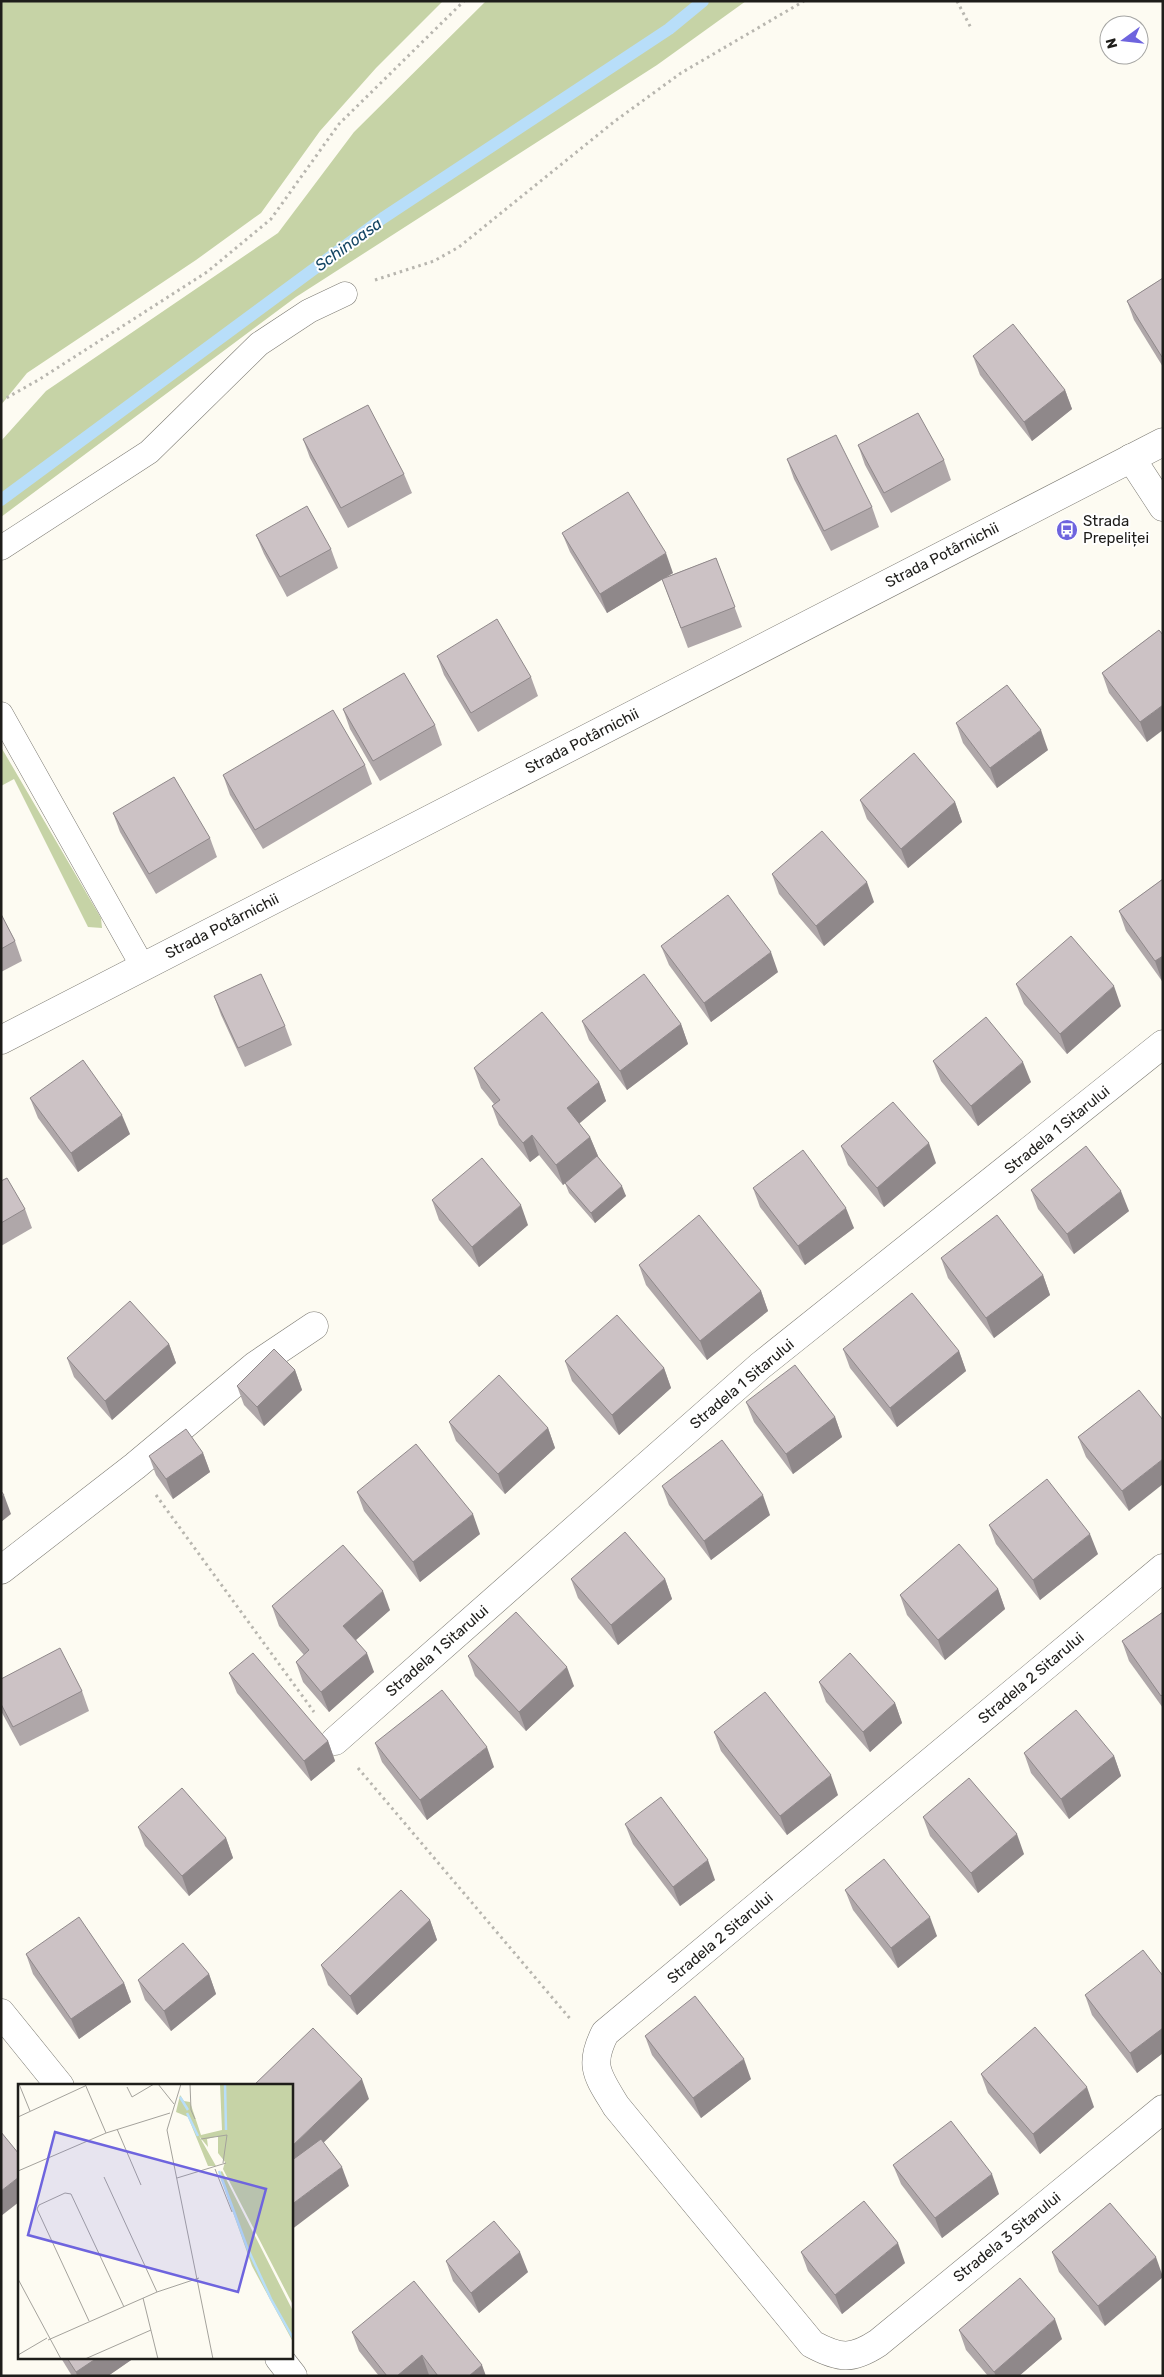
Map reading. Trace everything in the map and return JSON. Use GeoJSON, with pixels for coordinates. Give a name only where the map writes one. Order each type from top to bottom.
{"type":"FeatureCollection","features":[{"type":"Feature","properties":{"kind":"street","name":"Strada Potârnichii"},"geometry":{"type":"LineString","coordinates":[[1,1040],[1163,442]]}},
{"type":"Feature","properties":{"kind":"street"},"geometry":{"type":"LineString","coordinates":[[1131,458],[1163,507]]}},
{"type":"Feature","properties":{"kind":"street","name":"Stradela 1 Sitarului"},"geometry":{"type":"LineString","coordinates":[[335,1741],[760,1366],[1163,1044]]}},
{"type":"Feature","properties":{"kind":"street"},"geometry":{"type":"LineString","coordinates":[[1,1570],[135,1466],[256,1365],[314,1326]]}},
{"type":"Feature","properties":{"kind":"street","name":"Stradela 2 Sitarului"},"geometry":{"type":"LineString","coordinates":[[596,2050],[605,2033],[1163,1568]]}},
{"type":"Feature","properties":{"kind":"street"},"geometry":{"type":"LineString","coordinates":[[1,2013],[58,2084]]}},
{"type":"Feature","properties":{"kind":"street","name":"Stradela 3 Sitarului"},"geometry":{"type":"LineString","coordinates":[[596,2050],[596,2066],[604,2086],[628,2121],[812,2344],[832,2355],[862,2354],[878,2343],[1163,2109]]}},
{"type":"Feature","properties":{"kind":"street"},"geometry":{"type":"LineString","coordinates":[[281,2360],[293,2376]]}},
{"type":"Feature","properties":{"kind":"lane"},"geometry":{"type":"LineString","coordinates":[[1,548],[149,452],[259,344],[309,311],[345,294]]}},
{"type":"Feature","properties":{"kind":"lane"},"geometry":{"type":"LineString","coordinates":[[1,714],[143,967]]}},
{"type":"Feature","properties":{"kind":"path"},"geometry":{"type":"LineString","coordinates":[[1,401],[40,379],[207,272],[271,219],[340,124],[464,1]]}},
{"type":"Feature","properties":{"kind":"path"},"geometry":{"type":"LineString","coordinates":[[345,294],[381,277],[434,261],[459,246],[615,121],[681,73],[804,1]]}},
{"type":"Feature","properties":{"kind":"path"},"geometry":{"type":"LineString","coordinates":[[957,1],[971,28]]}},
{"type":"Feature","properties":{"kind":"path"},"geometry":{"type":"LineString","coordinates":[[135,1466],[335,1741],[596,2050]]}},
{"type":"Feature","properties":{"kind":"green space"},"geometry":{"type":"Polygon","coordinates":[[[1,1],[443,1],[376,68],[320,131],[261,213],[196,260],[27,373],[1,405],[1,1]]]}},
{"type":"Feature","properties":{"kind":"green space"},"geometry":{"type":"Polygon","coordinates":[[[486,1],[746,1],[657,65],[296,297],[1,517],[1,441],[46,391],[278,233],[354,132],[486,1]]]}},
{"type":"Feature","properties":{"kind":"green space"},"geometry":{"type":"Polygon","coordinates":[[[1,747],[101,918],[102,928],[88,927],[14,779],[1,786],[1,747]]]}},
{"type":"Feature","properties":{"kind":"building"},"geometry":{"type":"Polygon","coordinates":[[[1163,278],[1163,356],[1162,357],[1127,301],[1163,278]]]}},
{"type":"Feature","properties":{"kind":"building"},"geometry":{"type":"Polygon","coordinates":[[[1013,324],[1065,390],[1024,422],[973,356],[1013,324]]]}},
{"type":"Feature","properties":{"kind":"building"},"geometry":{"type":"Polygon","coordinates":[[[368,405],[404,474],[341,508],[303,439],[368,405]]]}},
{"type":"Feature","properties":{"kind":"building"},"geometry":{"type":"Polygon","coordinates":[[[918,413],[944,460],[884,493],[858,445],[918,413]]]}},
{"type":"Feature","properties":{"kind":"building"},"geometry":{"type":"Polygon","coordinates":[[[836,435],[872,507],[824,531],[787,459],[836,435]]]}},
{"type":"Feature","properties":{"kind":"building"},"geometry":{"type":"Polygon","coordinates":[[[628,492],[666,553],[600,594],[562,533],[628,492]]]}},
{"type":"Feature","properties":{"kind":"building"},"geometry":{"type":"Polygon","coordinates":[[[307,506],[331,549],[280,577],[256,535],[307,506]]]}},
{"type":"Feature","properties":{"kind":"building"},"geometry":{"type":"Polygon","coordinates":[[[716,558],[735,607],[681,628],[662,579],[716,558]]]}},
{"type":"Feature","properties":{"kind":"building"},"geometry":{"type":"Polygon","coordinates":[[[497,619],[531,677],[471,713],[437,656],[497,619]]]}},
{"type":"Feature","properties":{"kind":"building"},"geometry":{"type":"Polygon","coordinates":[[[1159,630],[1163,635],[1163,705],[1140,722],[1102,673],[1159,630]]]}},
{"type":"Feature","properties":{"kind":"building"},"geometry":{"type":"Polygon","coordinates":[[[404,673],[435,725],[373,761],[343,709],[404,673]]]}},
{"type":"Feature","properties":{"kind":"building"},"geometry":{"type":"Polygon","coordinates":[[[1007,685],[1041,730],[990,768],[956,723],[1007,685]]]}},
{"type":"Feature","properties":{"kind":"building"},"geometry":{"type":"Polygon","coordinates":[[[333,710],[365,765],[255,830],[223,775],[333,710]]]}},
{"type":"Feature","properties":{"kind":"building"},"geometry":{"type":"Polygon","coordinates":[[[914,753],[955,802],[901,849],[860,800],[914,753]]]}},
{"type":"Feature","properties":{"kind":"building"},"geometry":{"type":"Polygon","coordinates":[[[174,777],[210,838],[149,874],[113,813],[174,777]]]}},
{"type":"Feature","properties":{"kind":"building"},"geometry":{"type":"Polygon","coordinates":[[[822,831],[867,882],[816,926],[772,874],[822,831]]]}},
{"type":"Feature","properties":{"kind":"building"},"geometry":{"type":"Polygon","coordinates":[[[1163,879],[1163,956],[1155,961],[1119,911],[1163,879]]]}},
{"type":"Feature","properties":{"kind":"building"},"geometry":{"type":"Polygon","coordinates":[[[728,895],[771,952],[704,1003],[661,946],[728,895]]]}},
{"type":"Feature","properties":{"kind":"building"},"geometry":{"type":"Polygon","coordinates":[[[1,914],[15,941],[1,949],[1,914]]]}},
{"type":"Feature","properties":{"kind":"building"},"geometry":{"type":"Polygon","coordinates":[[[1071,936],[1114,986],[1060,1034],[1016,984],[1071,936]]]}},
{"type":"Feature","properties":{"kind":"building"},"geometry":{"type":"Polygon","coordinates":[[[261,974],[285,1026],[238,1048],[214,996],[261,974]]]}},
{"type":"Feature","properties":{"kind":"building"},"geometry":{"type":"Polygon","coordinates":[[[644,974],[681,1024],[620,1071],[582,1021],[644,974]]]}},
{"type":"Feature","properties":{"kind":"building"},"geometry":{"type":"Polygon","coordinates":[[[542,1012],[599,1082],[567,1108],[590,1137],[556,1165],[532,1135],[523,1143],[492,1106],[500,1100],[474,1068],[542,1012]]]}},
{"type":"Feature","properties":{"kind":"building"},"geometry":{"type":"Polygon","coordinates":[[[986,1017],[1023,1062],[971,1106],[933,1061],[986,1017]]]}},
{"type":"Feature","properties":{"kind":"building"},"geometry":{"type":"Polygon","coordinates":[[[83,1060],[122,1115],[71,1153],[30,1098],[83,1060]]]}},
{"type":"Feature","properties":{"kind":"building"},"geometry":{"type":"Polygon","coordinates":[[[893,1102],[929,1143],[877,1188],[841,1146],[893,1102]]]}},
{"type":"Feature","properties":{"kind":"building"},"geometry":{"type":"Polygon","coordinates":[[[1086,1146],[1121,1191],[1067,1234],[1031,1190],[1086,1146]]]}},
{"type":"Feature","properties":{"kind":"building"},"geometry":{"type":"Polygon","coordinates":[[[803,1150],[846,1208],[798,1246],[753,1188],[803,1150]]]}},
{"type":"Feature","properties":{"kind":"building"},"geometry":{"type":"Polygon","coordinates":[[[597,1156],[622,1186],[591,1213],[565,1183],[597,1156]]]}},
{"type":"Feature","properties":{"kind":"building"},"geometry":{"type":"Polygon","coordinates":[[[482,1158],[521,1205],[472,1247],[432,1200],[482,1158]]]}},
{"type":"Feature","properties":{"kind":"building"},"geometry":{"type":"Polygon","coordinates":[[[7,1178],[25,1209],[1,1223],[1,1181],[7,1178]]]}},
{"type":"Feature","properties":{"kind":"building"},"geometry":{"type":"Polygon","coordinates":[[[699,1215],[761,1291],[700,1341],[639,1265],[699,1215]]]}},
{"type":"Feature","properties":{"kind":"building"},"geometry":{"type":"Polygon","coordinates":[[[997,1215],[1043,1275],[986,1318],[941,1258],[997,1215]]]}},
{"type":"Feature","properties":{"kind":"building"},"geometry":{"type":"Polygon","coordinates":[[[912,1293],[959,1351],[890,1408],[843,1349],[912,1293]]]}},
{"type":"Feature","properties":{"kind":"building"},"geometry":{"type":"Polygon","coordinates":[[[130,1301],[169,1344],[105,1401],[67,1358],[130,1301]]]}},
{"type":"Feature","properties":{"kind":"building"},"geometry":{"type":"Polygon","coordinates":[[[617,1315],[664,1368],[612,1415],[565,1361],[617,1315]]]}},
{"type":"Feature","properties":{"kind":"building"},"geometry":{"type":"Polygon","coordinates":[[[274,1349],[295,1370],[257,1407],[237,1386],[274,1349]]]}},
{"type":"Feature","properties":{"kind":"building"},"geometry":{"type":"Polygon","coordinates":[[[795,1365],[835,1417],[786,1454],[746,1402],[795,1365]]]}},
{"type":"Feature","properties":{"kind":"building"},"geometry":{"type":"Polygon","coordinates":[[[499,1375],[548,1428],[498,1474],[449,1422],[499,1375]]]}},
{"type":"Feature","properties":{"kind":"building"},"geometry":{"type":"Polygon","coordinates":[[[1139,1390],[1163,1420],[1163,1459],[1122,1491],[1078,1437],[1139,1390]]]}},
{"type":"Feature","properties":{"kind":"building"},"geometry":{"type":"Polygon","coordinates":[[[186,1429],[203,1453],[166,1479],[149,1456],[186,1429]]]}},
{"type":"Feature","properties":{"kind":"building"},"geometry":{"type":"Polygon","coordinates":[[[722,1440],[763,1495],[704,1541],[662,1486],[722,1440]]]}},
{"type":"Feature","properties":{"kind":"building"},"geometry":{"type":"Polygon","coordinates":[[[416,1444],[473,1514],[413,1562],[357,1492],[416,1444]]]}},
{"type":"Feature","properties":{"kind":"building"},"geometry":{"type":"Polygon","coordinates":[[[1047,1479],[1090,1534],[1033,1580],[989,1525],[1047,1479]]]}},
{"type":"Feature","properties":{"kind":"building"},"geometry":{"type":"Polygon","coordinates":[[[625,1532],[665,1579],[611,1625],[571,1579],[625,1532]]]}},
{"type":"Feature","properties":{"kind":"building"},"geometry":{"type":"Polygon","coordinates":[[[959,1544],[998,1589],[938,1640],[900,1595],[959,1544]]]}},
{"type":"Feature","properties":{"kind":"building"},"geometry":{"type":"Polygon","coordinates":[[[343,1545],[383,1591],[343,1626],[367,1653],[321,1692],[296,1662],[309,1650],[272,1606],[343,1545]]]}},
{"type":"Feature","properties":{"kind":"building"},"geometry":{"type":"Polygon","coordinates":[[[516,1612],[567,1667],[519,1712],[468,1656],[516,1612]]]}},
{"type":"Feature","properties":{"kind":"building"},"geometry":{"type":"Polygon","coordinates":[[[1163,1612],[1163,1694],[1161,1696],[1122,1641],[1163,1612]]]}},
{"type":"Feature","properties":{"kind":"building"},"geometry":{"type":"Polygon","coordinates":[[[60,1648],[82,1691],[13,1727],[1,1704],[1,1679],[60,1648]]]}},
{"type":"Feature","properties":{"kind":"building"},"geometry":{"type":"Polygon","coordinates":[[[253,1653],[328,1741],[304,1761],[229,1673],[253,1653]]]}},
{"type":"Feature","properties":{"kind":"building"},"geometry":{"type":"Polygon","coordinates":[[[850,1653],[895,1703],[863,1732],[819,1682],[850,1653]]]}},
{"type":"Feature","properties":{"kind":"building"},"geometry":{"type":"Polygon","coordinates":[[[442,1690],[487,1747],[420,1800],[375,1743],[442,1690]]]}},
{"type":"Feature","properties":{"kind":"building"},"geometry":{"type":"Polygon","coordinates":[[[765,1692],[831,1775],[780,1816],[714,1732],[765,1692]]]}},
{"type":"Feature","properties":{"kind":"building"},"geometry":{"type":"Polygon","coordinates":[[[1076,1710],[1114,1756],[1061,1799],[1024,1753],[1076,1710]]]}},
{"type":"Feature","properties":{"kind":"building"},"geometry":{"type":"Polygon","coordinates":[[[969,1778],[1017,1834],[971,1873],[923,1817],[969,1778]]]}},
{"type":"Feature","properties":{"kind":"building"},"geometry":{"type":"Polygon","coordinates":[[[182,1788],[226,1838],[182,1876],[138,1827],[182,1788]]]}},
{"type":"Feature","properties":{"kind":"building"},"geometry":{"type":"Polygon","coordinates":[[[661,1797],[708,1860],[673,1887],[625,1824],[661,1797]]]}},
{"type":"Feature","properties":{"kind":"building"},"geometry":{"type":"Polygon","coordinates":[[[884,1859],[930,1917],[891,1948],[845,1890],[884,1859]]]}},
{"type":"Feature","properties":{"kind":"building"},"geometry":{"type":"Polygon","coordinates":[[[401,1890],[430,1920],[350,1996],[321,1965],[401,1890]]]}},
{"type":"Feature","properties":{"kind":"building"},"geometry":{"type":"Polygon","coordinates":[[[79,1917],[124,1983],[71,2019],[26,1954],[79,1917]]]}},
{"type":"Feature","properties":{"kind":"building"},"geometry":{"type":"Polygon","coordinates":[[[183,1943],[209,1974],[164,2011],[138,1980],[183,1943]]]}},
{"type":"Feature","properties":{"kind":"building"},"geometry":{"type":"Polygon","coordinates":[[[1143,1950],[1163,1976],[1163,2028],[1130,2053],[1085,1995],[1143,1950]]]}},
{"type":"Feature","properties":{"kind":"building"},"geometry":{"type":"Polygon","coordinates":[[[695,1996],[744,2059],[693,2098],[645,2036],[695,1996]]]}},
{"type":"Feature","properties":{"kind":"building"},"geometry":{"type":"Polygon","coordinates":[[[1035,2027],[1087,2087],[1033,2134],[981,2074],[1035,2027]]]}},
{"type":"Feature","properties":{"kind":"building"},"geometry":{"type":"Polygon","coordinates":[[[313,2028],[362,2079],[292,2146],[292,2084],[255,2084],[313,2028]]]}},
{"type":"Feature","properties":{"kind":"building"},"geometry":{"type":"Polygon","coordinates":[[[951,2121],[992,2174],[935,2218],[893,2165],[951,2121]]]}},
{"type":"Feature","properties":{"kind":"building"},"geometry":{"type":"Polygon","coordinates":[[[1,2132],[18,2153],[18,2178],[1,2191],[1,2132]]]}},
{"type":"Feature","properties":{"kind":"building"},"geometry":{"type":"Polygon","coordinates":[[[321,2139],[342,2167],[292,2204],[292,2160],[321,2139]]]}},
{"type":"Feature","properties":{"kind":"building"},"geometry":{"type":"Polygon","coordinates":[[[864,2201],[898,2243],[835,2295],[801,2252],[864,2201]]]}},
{"type":"Feature","properties":{"kind":"building"},"geometry":{"type":"Polygon","coordinates":[[[1110,2203],[1156,2257],[1098,2306],[1052,2252],[1110,2203]]]}},
{"type":"Feature","properties":{"kind":"building"},"geometry":{"type":"Polygon","coordinates":[[[494,2221],[520,2252],[471,2293],[446,2261],[494,2221]]]}},
{"type":"Feature","properties":{"kind":"building"},"geometry":{"type":"Polygon","coordinates":[[[1020,2278],[1055,2319],[994,2372],[959,2330],[1020,2278]]]}},
{"type":"Feature","properties":{"kind":"building"},"geometry":{"type":"Polygon","coordinates":[[[414,2281],[482,2365],[469,2376],[438,2376],[422,2355],[397,2376],[387,2376],[352,2332],[414,2281]]]}},
{"type":"Feature","properties":{"kind":"building"},"geometry":{"type":"Polygon","coordinates":[[[68,2360],[94,2360],[76,2372],[68,2360]]]}},
{"type":"Feature","properties":{"kind":"waterway","name":"Schinoasa"},"geometry":{"type":"LineString","coordinates":[[1,500],[383,218],[669,29],[703,1]]}},
{"type":"Feature","properties":{"kind":"place","name":"Strada Prepeliței"},"geometry":{"type":"Point","coordinates":[1067,530]}}]}
